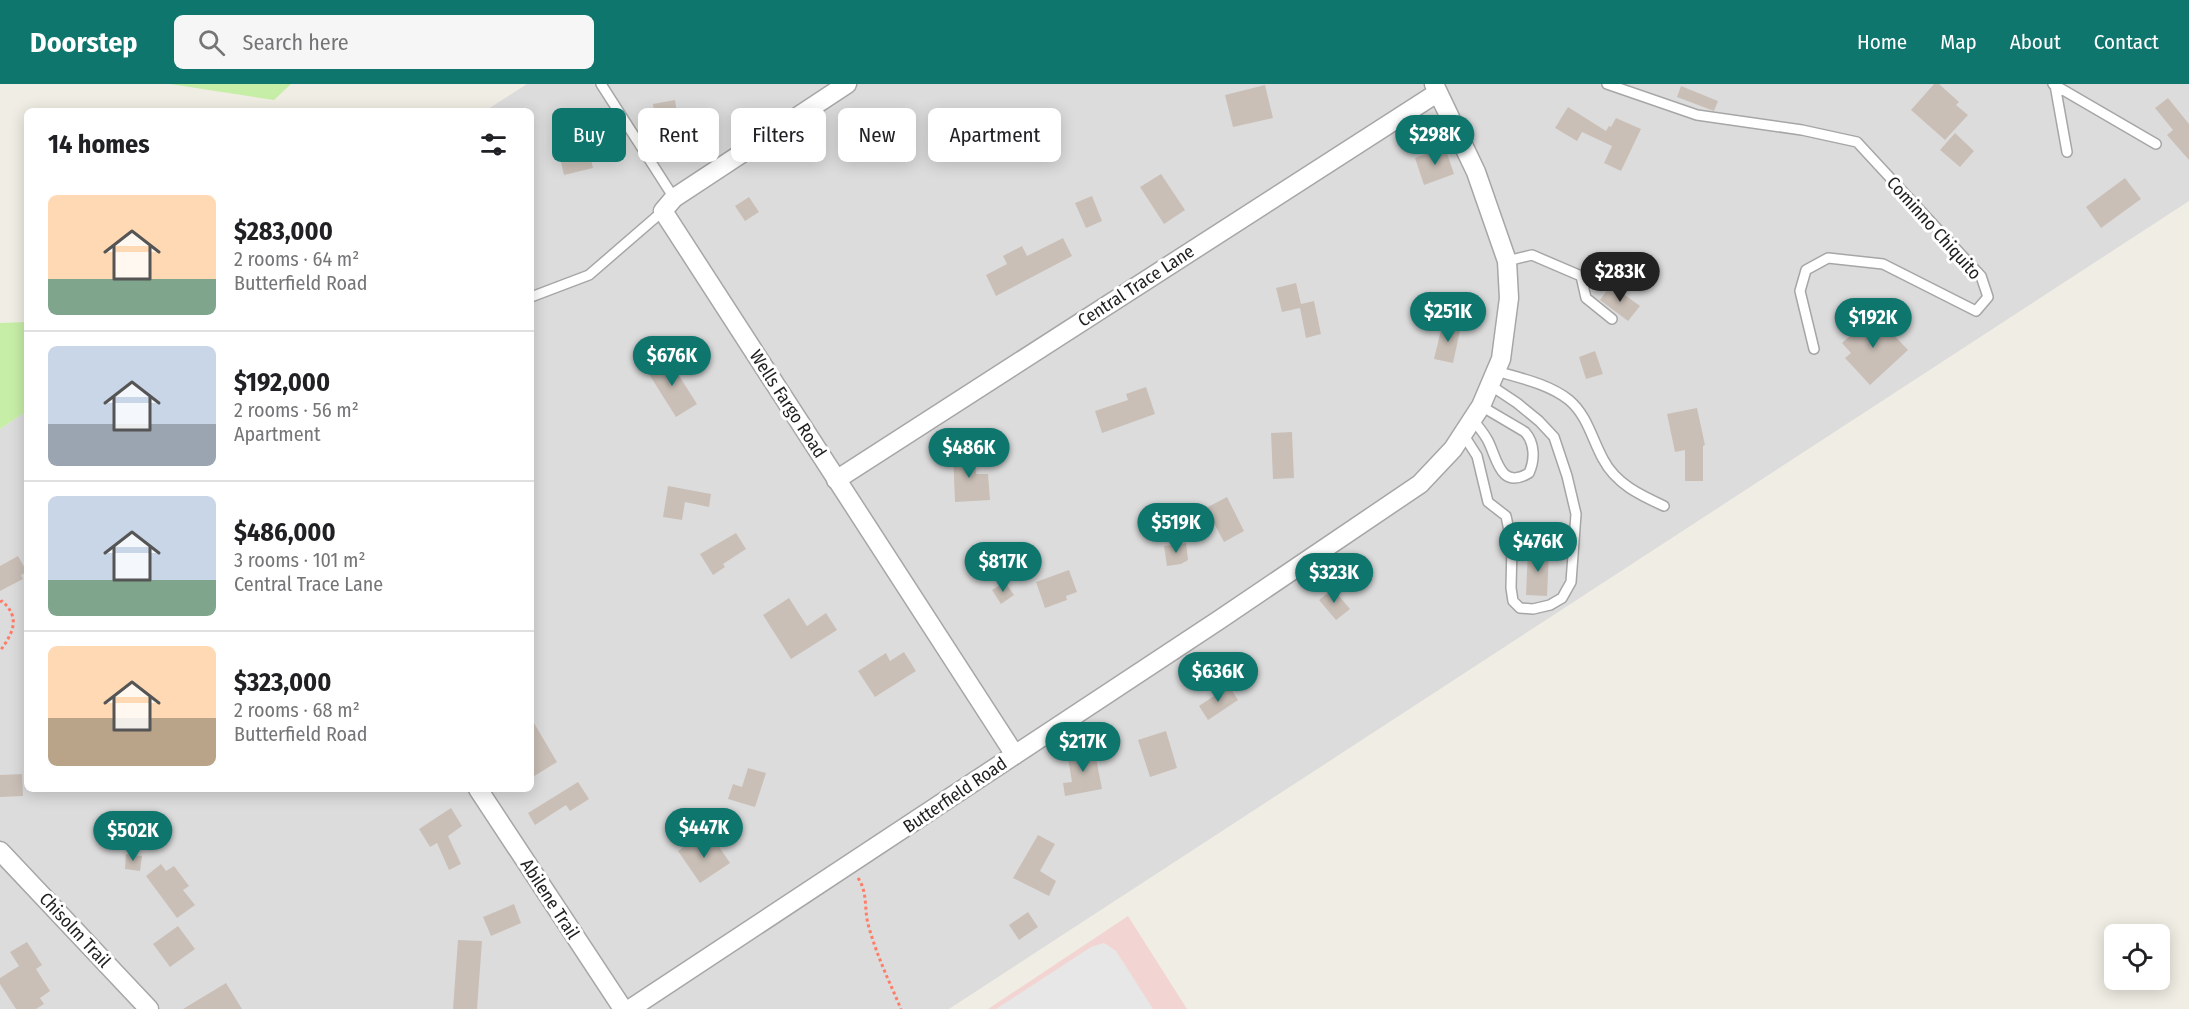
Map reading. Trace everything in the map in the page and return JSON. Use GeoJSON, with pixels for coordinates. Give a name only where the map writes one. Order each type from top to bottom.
{"type":"FeatureCollection","features":[{"type":"Feature","properties":{"kind":"street"},"geometry":{"type":"LineString","coordinates":[[669,204],[847,84]]}},
{"type":"Feature","properties":{"kind":"street","name":"Butterfield Road"},"geometry":{"type":"LineString","coordinates":[[630,1009],[1219,620],[1420,484],[1454,449],[1472,420],[1501,359],[1509,298],[1507,261],[1476,172],[1435,88]]}},
{"type":"Feature","properties":{"kind":"street","name":"Central Trace Lane"},"geometry":{"type":"LineString","coordinates":[[836,480],[1435,88]]}},
{"type":"Feature","properties":{"kind":"street","name":"Wells Fargo Road"},"geometry":{"type":"LineString","coordinates":[[669,204],[836,480],[1015,755]]}},
{"type":"Feature","properties":{"kind":"street","name":"Abilene Trail"},"geometry":{"type":"LineString","coordinates":[[480,792],[623,1009]]}},
{"type":"Feature","properties":{"kind":"street","name":"Chisolm Trail"},"geometry":{"type":"LineString","coordinates":[[0,851],[149,1009]]}},
{"type":"Feature","properties":{"kind":"lane"},"geometry":{"type":"LineString","coordinates":[[534,296],[589,275],[669,204],[601,84]]}},
{"type":"Feature","properties":{"kind":"lane","name":"Cominno Chiquito"},"geometry":{"type":"LineString","coordinates":[[1607,84],[1696,115],[1802,130],[1857,142],[1981,276],[1988,297],[1976,311],[1883,264],[1828,258],[1806,270],[1800,291],[1814,349]]}},
{"type":"Feature","properties":{"kind":"lane"},"geometry":{"type":"LineString","coordinates":[[2054,85],[2156,144]]}},
{"type":"Feature","properties":{"kind":"lane"},"geometry":{"type":"LineString","coordinates":[[2054,85],[2067,152]]}},
{"type":"Feature","properties":{"kind":"lane"},"geometry":{"type":"LineString","coordinates":[[1507,261],[1532,255],[1581,276],[1586,298],[1612,320]]}},
{"type":"Feature","properties":{"kind":"lane"},"geometry":{"type":"LineString","coordinates":[[1472,420],[1477,456],[1488,502],[1506,516],[1509,525],[1512,545],[1513,601],[1520,608],[1533,609],[1550,606],[1562,597],[1571,582],[1576,514],[1567,476],[1554,436],[1493,378]]}},
{"type":"Feature","properties":{"kind":"lane"},"geometry":{"type":"LineString","coordinates":[[1493,378],[1537,384],[1569,400],[1582,414],[1604,461],[1618,479],[1637,493],[1664,506]]}},
{"type":"Feature","properties":{"kind":"lane"},"geometry":{"type":"LineString","coordinates":[[1472,420],[1509,424],[1525,432],[1530,437],[1533,455],[1529,474],[1517,478],[1506,476],[1501,471],[1487,439],[1472,420]]}},
{"type":"Feature","properties":{"kind":"path"},"geometry":{"type":"LineString","coordinates":[[0,602],[2,600],[11,609],[14,624],[9,639],[0,651]]}},
{"type":"Feature","properties":{"kind":"path"},"geometry":{"type":"LineString","coordinates":[[850,865],[862,883],[866,900],[867,922],[885,976],[901,1009]]}},
{"type":"Feature","properties":{"kind":"shaded area"},"geometry":{"type":"Polygon","coordinates":[[[527,84],[2189,84],[2189,201],[949,1009],[0,1009],[0,429],[24,413],[24,792],[534,792],[534,108],[490,108],[527,84]]]}},
{"type":"Feature","properties":{"kind":"shaded area"},"geometry":{"type":"Polygon","coordinates":[[[1128,916],[1187,1009],[988,1009],[1128,916]]]}},
{"type":"Feature","properties":{"kind":"shaded area"},"geometry":{"type":"Polygon","coordinates":[[[1104,943],[1116,951],[1153,1009],[996,1009],[1091,947],[1104,943]]]}},
{"type":"Feature","properties":{"kind":"green space"},"geometry":{"type":"Polygon","coordinates":[[[170,84],[291,84],[274,100],[170,84]]]}},
{"type":"Feature","properties":{"kind":"green space"},"geometry":{"type":"Polygon","coordinates":[[[24,322],[24,413],[0,429],[0,323],[24,322]]]}},
{"type":"Feature","properties":{"kind":"building"},"geometry":{"type":"Polygon","coordinates":[[[1934,84],[1939,84],[1959,102],[1956,105],[1968,115],[1945,140],[1911,110],[1934,84]]]}},
{"type":"Feature","properties":{"kind":"building"},"geometry":{"type":"Polygon","coordinates":[[[1265,85],[1273,118],[1233,127],[1225,95],[1265,85]]]}},
{"type":"Feature","properties":{"kind":"building"},"geometry":{"type":"Polygon","coordinates":[[[1681,86],[1718,101],[1714,111],[1677,97],[1681,86]]]}},
{"type":"Feature","properties":{"kind":"building"},"geometry":{"type":"Polygon","coordinates":[[[2168,98],[2189,124],[2189,160],[2167,135],[2173,130],[2155,108],[2168,98]]]}},
{"type":"Feature","properties":{"kind":"building"},"geometry":{"type":"Polygon","coordinates":[[[675,100],[676,108],[654,108],[653,104],[675,100]]]}},
{"type":"Feature","properties":{"kind":"building"},"geometry":{"type":"Polygon","coordinates":[[[1568,107],[1606,131],[1616,118],[1641,129],[1621,171],[1604,163],[1612,146],[1582,132],[1577,141],[1555,128],[1568,107]]]}},
{"type":"Feature","properties":{"kind":"building"},"geometry":{"type":"Polygon","coordinates":[[[1955,133],[1974,151],[1960,167],[1940,150],[1955,133]]]}},
{"type":"Feature","properties":{"kind":"building"},"geometry":{"type":"Polygon","coordinates":[[[1445,147],[1454,174],[1424,185],[1415,158],[1445,147]]]}},
{"type":"Feature","properties":{"kind":"building"},"geometry":{"type":"Polygon","coordinates":[[[561,162],[592,162],[593,168],[564,175],[561,162]]]}},
{"type":"Feature","properties":{"kind":"building"},"geometry":{"type":"Polygon","coordinates":[[[1161,174],[1185,210],[1164,224],[1140,187],[1161,174]]]}},
{"type":"Feature","properties":{"kind":"building"},"geometry":{"type":"Polygon","coordinates":[[[2125,178],[2141,199],[2101,228],[2086,207],[2125,178]]]}},
{"type":"Feature","properties":{"kind":"building"},"geometry":{"type":"Polygon","coordinates":[[[1092,196],[1102,221],[1086,228],[1075,203],[1092,196]]]}},
{"type":"Feature","properties":{"kind":"building"},"geometry":{"type":"Polygon","coordinates":[[[749,197],[759,212],[745,221],[735,206],[749,197]]]}},
{"type":"Feature","properties":{"kind":"building"},"geometry":{"type":"Polygon","coordinates":[[[1063,238],[1072,256],[996,296],[986,275],[1007,264],[1003,256],[1022,246],[1027,256],[1063,238]]]}},
{"type":"Feature","properties":{"kind":"building"},"geometry":{"type":"Polygon","coordinates":[[[1296,283],[1301,304],[1314,301],[1321,334],[1306,338],[1300,308],[1282,312],[1276,288],[1296,283]]]}},
{"type":"Feature","properties":{"kind":"building"},"geometry":{"type":"Polygon","coordinates":[[[1611,285],[1640,306],[1628,321],[1600,300],[1611,285]]]}},
{"type":"Feature","properties":{"kind":"building"},"geometry":{"type":"Polygon","coordinates":[[[1874,314],[1908,350],[1870,385],[1845,358],[1851,353],[1842,343],[1874,314]]]}},
{"type":"Feature","properties":{"kind":"building"},"geometry":{"type":"Polygon","coordinates":[[[1443,322],[1461,326],[1453,363],[1434,359],[1443,322]]]}},
{"type":"Feature","properties":{"kind":"building"},"geometry":{"type":"Polygon","coordinates":[[[1595,351],[1603,374],[1586,379],[1579,357],[1595,351]]]}},
{"type":"Feature","properties":{"kind":"building"},"geometry":{"type":"Polygon","coordinates":[[[667,357],[697,404],[676,417],[647,371],[667,357]]]}},
{"type":"Feature","properties":{"kind":"building"},"geometry":{"type":"Polygon","coordinates":[[[1146,387],[1155,414],[1102,433],[1095,411],[1128,400],[1126,394],[1146,387]]]}},
{"type":"Feature","properties":{"kind":"building"},"geometry":{"type":"Polygon","coordinates":[[[1697,408],[1705,445],[1703,446],[1703,481],[1685,481],[1685,450],[1675,452],[1667,414],[1697,408]]]}},
{"type":"Feature","properties":{"kind":"building"},"geometry":{"type":"Polygon","coordinates":[[[1292,432],[1294,478],[1273,479],[1271,433],[1292,432]]]}},
{"type":"Feature","properties":{"kind":"building"},"geometry":{"type":"Polygon","coordinates":[[[975,451],[976,474],[988,474],[990,500],[955,502],[953,452],[975,451]]]}},
{"type":"Feature","properties":{"kind":"building"},"geometry":{"type":"Polygon","coordinates":[[[668,486],[711,494],[709,507],[685,502],[682,520],[663,517],[668,486]]]}},
{"type":"Feature","properties":{"kind":"building"},"geometry":{"type":"Polygon","coordinates":[[[1227,497],[1244,531],[1224,542],[1206,508],[1227,497]]]}},
{"type":"Feature","properties":{"kind":"building"},"geometry":{"type":"Polygon","coordinates":[[[736,533],[746,549],[723,564],[725,567],[713,575],[700,554],[736,533]]]}},
{"type":"Feature","properties":{"kind":"building"},"geometry":{"type":"Polygon","coordinates":[[[1186,543],[1188,560],[1181,564],[1167,566],[1164,546],[1186,543]]]}},
{"type":"Feature","properties":{"kind":"building"},"geometry":{"type":"Polygon","coordinates":[[[1528,550],[1549,551],[1547,596],[1526,595],[1528,550]]]}},
{"type":"Feature","properties":{"kind":"building"},"geometry":{"type":"Polygon","coordinates":[[[18,556],[24,567],[24,574],[21,575],[23,579],[0,591],[0,566],[18,556]]]}},
{"type":"Feature","properties":{"kind":"building"},"geometry":{"type":"Polygon","coordinates":[[[1069,570],[1077,592],[1066,596],[1067,600],[1045,608],[1036,582],[1069,570]]]}},
{"type":"Feature","properties":{"kind":"building"},"geometry":{"type":"Polygon","coordinates":[[[1005,582],[1014,595],[1001,604],[992,590],[1005,582]]]}},
{"type":"Feature","properties":{"kind":"building"},"geometry":{"type":"Polygon","coordinates":[[[1333,589],[1350,609],[1336,620],[1319,600],[1333,589]]]}},
{"type":"Feature","properties":{"kind":"building"},"geometry":{"type":"Polygon","coordinates":[[[789,598],[807,626],[826,613],[837,630],[791,659],[763,615],[789,598]]]}},
{"type":"Feature","properties":{"kind":"building"},"geometry":{"type":"Polygon","coordinates":[[[904,652],[916,671],[875,697],[858,671],[886,653],[890,661],[904,652]]]}},
{"type":"Feature","properties":{"kind":"building"},"geometry":{"type":"Polygon","coordinates":[[[1229,686],[1238,700],[1208,720],[1199,706],[1229,686]]]}},
{"type":"Feature","properties":{"kind":"building"},"geometry":{"type":"Polygon","coordinates":[[[534,723],[557,762],[534,776],[534,723]]]}},
{"type":"Feature","properties":{"kind":"building"},"geometry":{"type":"Polygon","coordinates":[[[1166,731],[1177,768],[1150,777],[1138,740],[1166,731]]]}},
{"type":"Feature","properties":{"kind":"building"},"geometry":{"type":"Polygon","coordinates":[[[1094,748],[1102,789],[1065,796],[1063,783],[1072,782],[1067,752],[1094,748]]]}},
{"type":"Feature","properties":{"kind":"building"},"geometry":{"type":"Polygon","coordinates":[[[748,768],[766,773],[755,807],[728,799],[733,784],[742,787],[748,768]]]}},
{"type":"Feature","properties":{"kind":"building"},"geometry":{"type":"Polygon","coordinates":[[[22,774],[23,796],[0,797],[0,775],[22,774]]]}},
{"type":"Feature","properties":{"kind":"building"},"geometry":{"type":"Polygon","coordinates":[[[578,782],[589,799],[570,811],[566,805],[535,825],[528,813],[578,782]]]}},
{"type":"Feature","properties":{"kind":"building"},"geometry":{"type":"Polygon","coordinates":[[[451,808],[462,826],[448,836],[461,864],[449,870],[437,843],[430,847],[419,829],[451,808]]]}},
{"type":"Feature","properties":{"kind":"building"},"geometry":{"type":"Polygon","coordinates":[[[1038,835],[1055,844],[1040,871],[1056,881],[1049,896],[1013,878],[1038,835]]]}},
{"type":"Feature","properties":{"kind":"building"},"geometry":{"type":"Polygon","coordinates":[[[700,836],[708,848],[716,842],[730,863],[700,883],[678,851],[700,836]]]}},
{"type":"Feature","properties":{"kind":"building"},"geometry":{"type":"Polygon","coordinates":[[[126,854],[142,856],[140,871],[125,869],[126,854]]]}},
{"type":"Feature","properties":{"kind":"building"},"geometry":{"type":"Polygon","coordinates":[[[161,864],[166,871],[174,866],[189,886],[183,890],[195,905],[177,918],[146,876],[161,864]]]}},
{"type":"Feature","properties":{"kind":"building"},"geometry":{"type":"Polygon","coordinates":[[[514,904],[521,923],[491,936],[483,917],[514,904]]]}},
{"type":"Feature","properties":{"kind":"building"},"geometry":{"type":"Polygon","coordinates":[[[1028,912],[1038,927],[1019,940],[1009,925],[1028,912]]]}},
{"type":"Feature","properties":{"kind":"building"},"geometry":{"type":"Polygon","coordinates":[[[178,926],[195,949],[170,967],[153,944],[178,926]]]}},
{"type":"Feature","properties":{"kind":"building"},"geometry":{"type":"Polygon","coordinates":[[[458,940],[482,941],[477,1009],[453,1009],[458,940]]]}},
{"type":"Feature","properties":{"kind":"building"},"geometry":{"type":"Polygon","coordinates":[[[27,942],[42,965],[36,969],[50,991],[40,998],[44,1004],[36,1009],[16,1009],[0,984],[0,978],[19,966],[10,952],[27,942]]]}},
{"type":"Feature","properties":{"kind":"building"},"geometry":{"type":"Polygon","coordinates":[[[226,983],[242,1009],[183,1009],[226,983]]]}}]}
